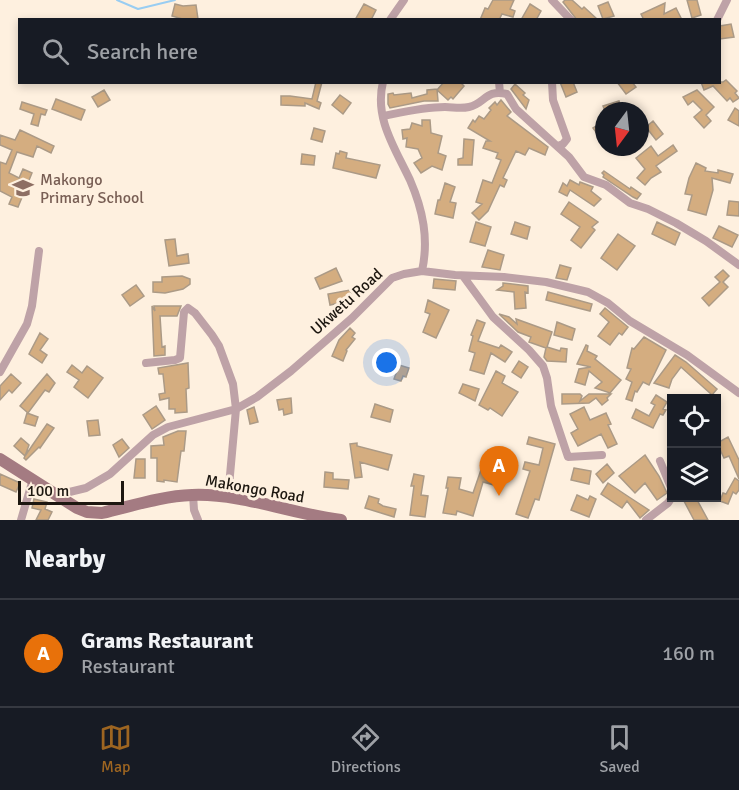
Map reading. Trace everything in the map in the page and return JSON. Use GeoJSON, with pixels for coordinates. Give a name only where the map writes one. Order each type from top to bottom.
{"type":"FeatureCollection","features":[{"type":"Feature","properties":{"kind":"street"},"geometry":{"type":"LineString","coordinates":[[391,18],[404,0]]}},
{"type":"Feature","properties":{"kind":"street"},"geometry":{"type":"LineString","coordinates":[[552,0],[569,18]]}},
{"type":"Feature","properties":{"kind":"street"},"geometry":{"type":"LineString","coordinates":[[718,18],[727,0]]}},
{"type":"Feature","properties":{"kind":"street"},"geometry":{"type":"LineString","coordinates":[[383,84],[380,103],[386,130],[410,180],[425,231],[426,252],[422,271]]}},
{"type":"Feature","properties":{"kind":"street"},"geometry":{"type":"LineString","coordinates":[[499,84],[500,93]]}},
{"type":"Feature","properties":{"kind":"street"},"geometry":{"type":"LineString","coordinates":[[552,84],[553,100],[567,139],[558,146]]}},
{"type":"Feature","properties":{"kind":"street"},"geometry":{"type":"LineString","coordinates":[[383,116],[444,107],[472,106],[479,104],[486,95],[500,93],[509,96],[516,109],[558,146],[584,177],[606,186],[630,203],[676,223],[739,265]]}},
{"type":"Feature","properties":{"kind":"street"},"geometry":{"type":"LineString","coordinates":[[0,372],[27,324],[32,306],[39,251]]}},
{"type":"Feature","properties":{"kind":"street","name":"Ukwetu Road"},"geometry":{"type":"LineString","coordinates":[[57,495],[86,488],[120,466],[153,435],[168,427],[236,409],[257,397],[352,318],[392,278],[422,271],[546,282],[588,292],[608,303],[630,321],[687,355],[739,393]]}},
{"type":"Feature","properties":{"kind":"street"},"geometry":{"type":"LineString","coordinates":[[463,276],[493,317],[543,366],[552,406],[568,457],[602,454]]}},
{"type":"Feature","properties":{"kind":"street"},"geometry":{"type":"LineString","coordinates":[[147,363],[180,358],[184,312],[188,308],[219,346],[236,398],[228,497]]}},
{"type":"Feature","properties":{"kind":"street","name":"Makongo Road"},"geometry":{"type":"LineString","coordinates":[[0,459],[96,517],[102,513],[166,497],[193,495],[228,497],[341,520]]}},
{"type":"Feature","properties":{"kind":"street"},"geometry":{"type":"LineString","coordinates":[[660,461],[667,478]]}},
{"type":"Feature","properties":{"kind":"street"},"geometry":{"type":"LineString","coordinates":[[21,520],[33,479]]}},
{"type":"Feature","properties":{"kind":"street"},"geometry":{"type":"LineString","coordinates":[[193,495],[194,510],[198,520]]}},
{"type":"Feature","properties":{"kind":"street"},"geometry":{"type":"LineString","coordinates":[[646,520],[669,502]]}},
{"type":"Feature","properties":{"kind":"building"},"geometry":{"type":"Polygon","coordinates":[[[493,0],[514,0],[510,9],[515,11],[513,17],[502,14],[500,18],[481,18],[485,8],[488,9],[493,0]]]}},
{"type":"Feature","properties":{"kind":"building"},"geometry":{"type":"Polygon","coordinates":[[[572,0],[596,18],[575,18],[563,2],[572,0]]]}},
{"type":"Feature","properties":{"kind":"building"},"geometry":{"type":"Polygon","coordinates":[[[687,0],[697,0],[701,15],[692,18],[687,0]]]}},
{"type":"Feature","properties":{"kind":"building"},"geometry":{"type":"Polygon","coordinates":[[[608,2],[614,16],[603,18],[598,6],[608,2]]]}},
{"type":"Feature","properties":{"kind":"building"},"geometry":{"type":"Polygon","coordinates":[[[665,3],[664,14],[676,8],[681,18],[643,18],[641,14],[665,3]]]}},
{"type":"Feature","properties":{"kind":"building"},"geometry":{"type":"Polygon","coordinates":[[[175,4],[196,5],[198,18],[172,16],[175,4]]]}},
{"type":"Feature","properties":{"kind":"building"},"geometry":{"type":"Polygon","coordinates":[[[364,4],[376,10],[372,18],[356,18],[364,4]]]}},
{"type":"Feature","properties":{"kind":"building"},"geometry":{"type":"Polygon","coordinates":[[[530,4],[541,11],[537,18],[522,18],[530,4]]]}},
{"type":"Feature","properties":{"kind":"building"},"geometry":{"type":"Polygon","coordinates":[[[731,24],[734,37],[721,39],[721,26],[731,24]]]}},
{"type":"Feature","properties":{"kind":"building"},"geometry":{"type":"Polygon","coordinates":[[[726,80],[737,91],[735,93],[739,98],[733,102],[730,98],[727,101],[713,86],[704,90],[702,84],[721,84],[726,80]]]}},
{"type":"Feature","properties":{"kind":"building"},"geometry":{"type":"Polygon","coordinates":[[[316,84],[321,84],[317,101],[321,103],[319,109],[305,103],[305,106],[281,105],[281,96],[312,99],[316,84]]]}},
{"type":"Feature","properties":{"kind":"building"},"geometry":{"type":"Polygon","coordinates":[[[442,84],[462,84],[464,86],[453,99],[451,97],[448,100],[437,90],[442,84]]]}},
{"type":"Feature","properties":{"kind":"building"},"geometry":{"type":"Polygon","coordinates":[[[515,84],[529,100],[526,109],[511,89],[515,84]]]}},
{"type":"Feature","properties":{"kind":"building"},"geometry":{"type":"Polygon","coordinates":[[[561,84],[574,84],[577,92],[566,97],[561,84]]]}},
{"type":"Feature","properties":{"kind":"building"},"geometry":{"type":"Polygon","coordinates":[[[618,84],[634,84],[636,87],[626,94],[618,84]]]}},
{"type":"Feature","properties":{"kind":"building"},"geometry":{"type":"Polygon","coordinates":[[[437,89],[438,101],[424,101],[390,108],[388,104],[388,94],[411,93],[412,98],[427,94],[427,90],[437,89]]]}},
{"type":"Feature","properties":{"kind":"building"},"geometry":{"type":"Polygon","coordinates":[[[104,90],[110,100],[98,107],[92,97],[104,90]]]}},
{"type":"Feature","properties":{"kind":"building"},"geometry":{"type":"Polygon","coordinates":[[[697,90],[714,107],[706,115],[711,121],[704,128],[694,117],[702,110],[693,101],[688,105],[683,97],[697,90]]]}},
{"type":"Feature","properties":{"kind":"building"},"geometry":{"type":"Polygon","coordinates":[[[340,95],[351,103],[343,114],[332,105],[340,95]]]}},
{"type":"Feature","properties":{"kind":"building"},"geometry":{"type":"Polygon","coordinates":[[[56,99],[85,110],[81,120],[52,109],[56,99]]]}},
{"type":"Feature","properties":{"kind":"building"},"geometry":{"type":"Polygon","coordinates":[[[501,100],[511,112],[507,116],[548,147],[545,155],[529,148],[525,155],[516,151],[503,178],[507,180],[504,187],[500,185],[488,211],[479,220],[472,213],[482,204],[476,202],[483,180],[492,183],[501,160],[496,158],[498,153],[483,148],[486,141],[490,141],[468,128],[479,116],[484,119],[491,110],[489,108],[495,102],[497,105],[501,100]]]}},
{"type":"Feature","properties":{"kind":"building"},"geometry":{"type":"Polygon","coordinates":[[[22,102],[47,110],[45,115],[41,114],[38,126],[31,124],[34,114],[20,109],[22,102]]]}},
{"type":"Feature","properties":{"kind":"building"},"geometry":{"type":"Polygon","coordinates":[[[735,108],[739,111],[739,126],[728,120],[735,108]]]}},
{"type":"Feature","properties":{"kind":"building"},"geometry":{"type":"Polygon","coordinates":[[[422,120],[430,120],[431,133],[442,136],[438,153],[446,156],[442,170],[432,166],[421,173],[414,163],[422,158],[418,149],[406,147],[407,138],[403,139],[402,130],[410,129],[412,123],[422,126],[422,120]]]}},
{"type":"Feature","properties":{"kind":"building"},"geometry":{"type":"Polygon","coordinates":[[[653,121],[663,134],[656,140],[649,131],[649,124],[653,121]]]}},
{"type":"Feature","properties":{"kind":"building"},"geometry":{"type":"Polygon","coordinates":[[[314,128],[325,131],[322,142],[311,139],[314,128]]]}},
{"type":"Feature","properties":{"kind":"building"},"geometry":{"type":"Polygon","coordinates":[[[20,130],[54,146],[51,153],[37,146],[33,157],[17,152],[9,173],[19,178],[23,169],[32,173],[18,207],[9,204],[12,197],[0,191],[0,162],[6,164],[12,150],[0,145],[0,135],[15,140],[20,130]]]}},
{"type":"Feature","properties":{"kind":"building"},"geometry":{"type":"Polygon","coordinates":[[[464,139],[474,140],[472,165],[458,165],[458,159],[463,158],[464,139]]]}},
{"type":"Feature","properties":{"kind":"building"},"geometry":{"type":"Polygon","coordinates":[[[673,145],[677,151],[656,166],[661,172],[645,185],[637,178],[645,169],[636,158],[649,156],[651,146],[658,156],[673,145]]]}},
{"type":"Feature","properties":{"kind":"building"},"geometry":{"type":"Polygon","coordinates":[[[340,151],[347,153],[346,158],[380,165],[376,178],[333,168],[336,153],[339,154],[340,151]]]}},
{"type":"Feature","properties":{"kind":"building"},"geometry":{"type":"Polygon","coordinates":[[[302,154],[315,156],[314,165],[301,164],[302,154]]]}},
{"type":"Feature","properties":{"kind":"building"},"geometry":{"type":"Polygon","coordinates":[[[696,163],[706,168],[705,171],[718,173],[718,170],[733,174],[730,183],[712,178],[713,190],[706,215],[688,210],[692,195],[685,194],[696,163]]]}},
{"type":"Feature","properties":{"kind":"building"},"geometry":{"type":"Polygon","coordinates":[[[604,171],[641,194],[637,199],[633,197],[603,177],[604,171]]]}},
{"type":"Feature","properties":{"kind":"building"},"geometry":{"type":"Polygon","coordinates":[[[570,180],[579,185],[580,182],[593,187],[591,191],[601,199],[594,206],[570,190],[567,196],[559,192],[563,183],[567,186],[570,180]]]}},
{"type":"Feature","properties":{"kind":"building"},"geometry":{"type":"Polygon","coordinates":[[[445,183],[455,187],[450,202],[456,203],[453,218],[435,214],[445,183]]]}},
{"type":"Feature","properties":{"kind":"building"},"geometry":{"type":"Polygon","coordinates":[[[729,201],[739,202],[739,216],[727,215],[729,201]]]}},
{"type":"Feature","properties":{"kind":"building"},"geometry":{"type":"Polygon","coordinates":[[[569,202],[598,222],[592,227],[595,230],[581,248],[571,240],[580,227],[561,214],[569,202]]]}},
{"type":"Feature","properties":{"kind":"building"},"geometry":{"type":"Polygon","coordinates":[[[476,222],[491,227],[485,246],[470,242],[476,222]]]}},
{"type":"Feature","properties":{"kind":"building"},"geometry":{"type":"Polygon","coordinates":[[[515,222],[530,227],[527,239],[511,234],[515,222]]]}},
{"type":"Feature","properties":{"kind":"building"},"geometry":{"type":"Polygon","coordinates":[[[657,222],[680,233],[675,245],[652,234],[657,222]]]}},
{"type":"Feature","properties":{"kind":"building"},"geometry":{"type":"Polygon","coordinates":[[[719,226],[738,235],[732,247],[713,238],[719,226]]]}},
{"type":"Feature","properties":{"kind":"building"},"geometry":{"type":"Polygon","coordinates":[[[618,234],[635,246],[617,270],[601,258],[618,234]]]}},
{"type":"Feature","properties":{"kind":"building"},"geometry":{"type":"Polygon","coordinates":[[[175,239],[177,256],[188,254],[189,263],[169,266],[165,240],[175,239]]]}},
{"type":"Feature","properties":{"kind":"building"},"geometry":{"type":"Polygon","coordinates":[[[488,250],[504,255],[500,270],[482,267],[488,250]]]}},
{"type":"Feature","properties":{"kind":"building"},"geometry":{"type":"Polygon","coordinates":[[[560,265],[571,268],[567,280],[556,278],[560,265]]]}},
{"type":"Feature","properties":{"kind":"building"},"geometry":{"type":"Polygon","coordinates":[[[336,268],[342,281],[320,289],[315,278],[336,268]]]}},
{"type":"Feature","properties":{"kind":"building"},"geometry":{"type":"Polygon","coordinates":[[[723,270],[729,276],[723,282],[728,287],[709,306],[702,298],[720,282],[715,277],[723,270]]]}},
{"type":"Feature","properties":{"kind":"building"},"geometry":{"type":"Polygon","coordinates":[[[182,276],[190,279],[190,284],[183,289],[165,293],[153,292],[153,282],[162,282],[162,277],[182,276]]]}},
{"type":"Feature","properties":{"kind":"building"},"geometry":{"type":"Polygon","coordinates":[[[434,279],[456,281],[455,290],[433,288],[434,279]]]}},
{"type":"Feature","properties":{"kind":"building"},"geometry":{"type":"Polygon","coordinates":[[[503,283],[528,286],[528,293],[525,292],[526,308],[515,309],[514,292],[497,290],[503,286],[503,283]]]}},
{"type":"Feature","properties":{"kind":"building"},"geometry":{"type":"Polygon","coordinates":[[[136,285],[144,296],[130,306],[122,295],[136,285]]]}},
{"type":"Feature","properties":{"kind":"building"},"geometry":{"type":"Polygon","coordinates":[[[350,290],[353,300],[330,305],[328,294],[350,290]]]}},
{"type":"Feature","properties":{"kind":"building"},"geometry":{"type":"Polygon","coordinates":[[[548,292],[592,304],[590,311],[546,300],[548,292]]]}},
{"type":"Feature","properties":{"kind":"building"},"geometry":{"type":"Polygon","coordinates":[[[428,300],[449,310],[436,338],[423,332],[430,314],[425,312],[428,300]]]}},
{"type":"Feature","properties":{"kind":"building"},"geometry":{"type":"Polygon","coordinates":[[[152,306],[155,311],[154,306],[181,306],[177,316],[160,316],[162,347],[165,346],[165,355],[154,356],[152,306]]]}},
{"type":"Feature","properties":{"kind":"building"},"geometry":{"type":"Polygon","coordinates":[[[605,308],[628,327],[622,335],[619,333],[610,345],[598,336],[609,322],[600,314],[605,308]]]}},
{"type":"Feature","properties":{"kind":"building"},"geometry":{"type":"Polygon","coordinates":[[[499,314],[509,317],[517,324],[516,319],[552,332],[547,347],[560,351],[561,348],[567,349],[566,362],[547,361],[544,357],[546,348],[529,342],[531,337],[518,332],[499,314]]]}},
{"type":"Feature","properties":{"kind":"building"},"geometry":{"type":"Polygon","coordinates":[[[477,320],[485,323],[478,341],[499,348],[501,345],[512,352],[505,362],[491,353],[484,374],[470,370],[475,353],[469,351],[473,336],[471,335],[477,320]]]}},
{"type":"Feature","properties":{"kind":"building"},"geometry":{"type":"Polygon","coordinates":[[[557,322],[575,329],[572,340],[554,335],[557,322]]]}},
{"type":"Feature","properties":{"kind":"building"},"geometry":{"type":"Polygon","coordinates":[[[350,328],[355,333],[352,337],[355,339],[346,350],[343,361],[332,356],[339,340],[350,328]]]}},
{"type":"Feature","properties":{"kind":"building"},"geometry":{"type":"Polygon","coordinates":[[[40,333],[48,339],[40,350],[47,355],[42,363],[29,354],[40,333]]]}},
{"type":"Feature","properties":{"kind":"building"},"geometry":{"type":"Polygon","coordinates":[[[644,337],[666,350],[649,385],[643,382],[637,392],[635,391],[632,401],[626,399],[632,382],[626,379],[631,369],[627,368],[632,348],[634,349],[644,337]]]}},
{"type":"Feature","properties":{"kind":"building"},"geometry":{"type":"Polygon","coordinates":[[[586,345],[588,346],[587,351],[597,356],[595,359],[621,380],[610,393],[595,388],[602,382],[589,371],[585,385],[575,382],[579,369],[591,367],[577,364],[586,345]]]}},
{"type":"Feature","properties":{"kind":"building"},"geometry":{"type":"Polygon","coordinates":[[[675,355],[717,389],[711,394],[681,367],[672,379],[669,388],[654,383],[675,355]]]}},
{"type":"Feature","properties":{"kind":"building"},"geometry":{"type":"Polygon","coordinates":[[[519,361],[528,367],[521,378],[512,372],[519,361]]]}},
{"type":"Feature","properties":{"kind":"building"},"geometry":{"type":"Polygon","coordinates":[[[188,363],[187,412],[175,413],[175,409],[169,409],[169,398],[160,400],[159,394],[165,393],[163,374],[159,374],[158,368],[188,363]]]}},
{"type":"Feature","properties":{"kind":"building"},"geometry":{"type":"Polygon","coordinates":[[[72,365],[82,373],[87,366],[103,378],[88,398],[74,387],[79,380],[67,372],[72,365]]]}},
{"type":"Feature","properties":{"kind":"building"},"geometry":{"type":"Polygon","coordinates":[[[399,365],[409,368],[406,377],[403,376],[401,381],[394,379],[399,365]]]}},
{"type":"Feature","properties":{"kind":"building"},"geometry":{"type":"Polygon","coordinates":[[[496,371],[505,376],[502,383],[518,392],[502,416],[490,408],[488,410],[479,405],[496,371]]]}},
{"type":"Feature","properties":{"kind":"building"},"geometry":{"type":"Polygon","coordinates":[[[11,374],[21,383],[12,393],[9,390],[0,400],[0,386],[11,374]]]}},
{"type":"Feature","properties":{"kind":"building"},"geometry":{"type":"Polygon","coordinates":[[[47,374],[55,383],[49,392],[45,390],[28,413],[20,406],[47,374]]]}},
{"type":"Feature","properties":{"kind":"building"},"geometry":{"type":"Polygon","coordinates":[[[463,384],[479,389],[475,401],[459,393],[463,384]]]}},
{"type":"Feature","properties":{"kind":"building"},"geometry":{"type":"Polygon","coordinates":[[[562,394],[580,394],[582,396],[580,401],[589,394],[611,394],[602,405],[596,398],[589,403],[562,404],[562,394]]]}},
{"type":"Feature","properties":{"kind":"building"},"geometry":{"type":"Polygon","coordinates":[[[656,395],[667,402],[663,409],[666,410],[663,415],[660,414],[653,428],[632,418],[636,409],[649,416],[655,405],[651,403],[656,395]]]}},
{"type":"Feature","properties":{"kind":"building"},"geometry":{"type":"Polygon","coordinates":[[[291,398],[292,413],[284,415],[283,409],[279,410],[277,400],[291,398]]]}},
{"type":"Feature","properties":{"kind":"building"},"geometry":{"type":"Polygon","coordinates":[[[375,404],[393,410],[390,422],[371,417],[375,404]]]}},
{"type":"Feature","properties":{"kind":"building"},"geometry":{"type":"Polygon","coordinates":[[[156,406],[165,420],[152,429],[143,415],[156,406]]]}},
{"type":"Feature","properties":{"kind":"building"},"geometry":{"type":"Polygon","coordinates":[[[254,407],[258,422],[250,424],[247,410],[254,407]]]}},
{"type":"Feature","properties":{"kind":"building"},"geometry":{"type":"Polygon","coordinates":[[[584,407],[590,420],[606,413],[611,424],[608,425],[617,444],[608,448],[601,434],[578,446],[571,433],[578,429],[570,414],[584,407]]]}},
{"type":"Feature","properties":{"kind":"building"},"geometry":{"type":"Polygon","coordinates":[[[27,413],[38,417],[35,426],[24,423],[27,413]]]}},
{"type":"Feature","properties":{"kind":"building"},"geometry":{"type":"Polygon","coordinates":[[[98,420],[100,435],[89,436],[87,421],[98,420]]]}},
{"type":"Feature","properties":{"kind":"building"},"geometry":{"type":"Polygon","coordinates":[[[47,424],[54,428],[40,448],[26,460],[24,458],[47,424]]]}},
{"type":"Feature","properties":{"kind":"building"},"geometry":{"type":"Polygon","coordinates":[[[178,431],[186,431],[177,482],[157,481],[157,458],[151,458],[151,446],[164,445],[163,437],[178,431]]]}},
{"type":"Feature","properties":{"kind":"building"},"geometry":{"type":"Polygon","coordinates":[[[529,437],[555,444],[539,500],[535,499],[528,518],[516,514],[530,471],[523,469],[525,462],[539,465],[543,448],[527,444],[529,437]]]}},
{"type":"Feature","properties":{"kind":"building"},"geometry":{"type":"Polygon","coordinates":[[[728,437],[739,460],[739,479],[729,456],[724,458],[721,452],[721,441],[728,437]]]}},
{"type":"Feature","properties":{"kind":"building"},"geometry":{"type":"Polygon","coordinates":[[[21,438],[29,445],[25,456],[14,446],[21,438]]]}},
{"type":"Feature","properties":{"kind":"building"},"geometry":{"type":"Polygon","coordinates":[[[122,439],[129,448],[119,457],[113,445],[122,439]]]}},
{"type":"Feature","properties":{"kind":"building"},"geometry":{"type":"Polygon","coordinates":[[[357,443],[357,446],[392,455],[388,470],[360,462],[362,477],[355,478],[350,444],[357,443]]]}},
{"type":"Feature","properties":{"kind":"building"},"geometry":{"type":"Polygon","coordinates":[[[645,455],[667,493],[657,500],[645,483],[635,493],[619,476],[645,455]]]}},
{"type":"Feature","properties":{"kind":"building"},"geometry":{"type":"Polygon","coordinates":[[[136,459],[145,459],[145,478],[134,478],[136,459]]]}},
{"type":"Feature","properties":{"kind":"building"},"geometry":{"type":"Polygon","coordinates":[[[607,464],[614,473],[603,483],[596,474],[607,464]]]}},
{"type":"Feature","properties":{"kind":"building"},"geometry":{"type":"Polygon","coordinates":[[[482,467],[505,473],[501,487],[483,482],[473,516],[457,511],[456,515],[443,513],[448,477],[461,478],[459,489],[473,493],[482,467]]]}},
{"type":"Feature","properties":{"kind":"building"},"geometry":{"type":"Polygon","coordinates":[[[574,468],[591,471],[589,484],[571,480],[574,468]]]}},
{"type":"Feature","properties":{"kind":"building"},"geometry":{"type":"Polygon","coordinates":[[[325,472],[333,473],[333,479],[349,480],[348,489],[324,487],[325,472]]]}},
{"type":"Feature","properties":{"kind":"building"},"geometry":{"type":"Polygon","coordinates":[[[0,474],[20,483],[16,492],[0,485],[0,474]]]}},
{"type":"Feature","properties":{"kind":"building"},"geometry":{"type":"Polygon","coordinates":[[[414,474],[424,476],[421,495],[428,496],[425,517],[410,515],[414,486],[411,486],[414,474]]]}},
{"type":"Feature","properties":{"kind":"building"},"geometry":{"type":"Polygon","coordinates":[[[735,478],[739,481],[739,490],[736,494],[733,492],[728,504],[721,501],[723,493],[726,494],[735,478]]]}},
{"type":"Feature","properties":{"kind":"building"},"geometry":{"type":"Polygon","coordinates":[[[608,483],[649,510],[640,518],[627,501],[622,508],[601,494],[608,483]]]}},
{"type":"Feature","properties":{"kind":"building"},"geometry":{"type":"Polygon","coordinates":[[[577,495],[588,500],[590,496],[596,499],[589,517],[571,510],[577,495]]]}},
{"type":"Feature","properties":{"kind":"building"},"geometry":{"type":"Polygon","coordinates":[[[369,496],[379,499],[378,503],[383,506],[396,509],[394,517],[365,508],[369,496]]]}},
{"type":"Feature","properties":{"kind":"building"},"geometry":{"type":"Polygon","coordinates":[[[34,499],[47,502],[45,509],[52,512],[48,520],[36,520],[41,510],[32,508],[34,499]]]}},
{"type":"Feature","properties":{"kind":"building"},"geometry":{"type":"Polygon","coordinates":[[[685,502],[698,502],[708,520],[694,520],[685,502]]]}},
{"type":"Feature","properties":{"kind":"waterway"},"geometry":{"type":"LineString","coordinates":[[117,0],[138,9],[175,0]]}},
{"type":"Feature","properties":{"kind":"place","name":"Makongo Primary School"},"geometry":{"type":"Point","coordinates":[23,188]}},
{"type":"Feature","properties":{"kind":"place","name":"Grams Restaurant"},"geometry":{"type":"Point","coordinates":[499,496]}}]}
